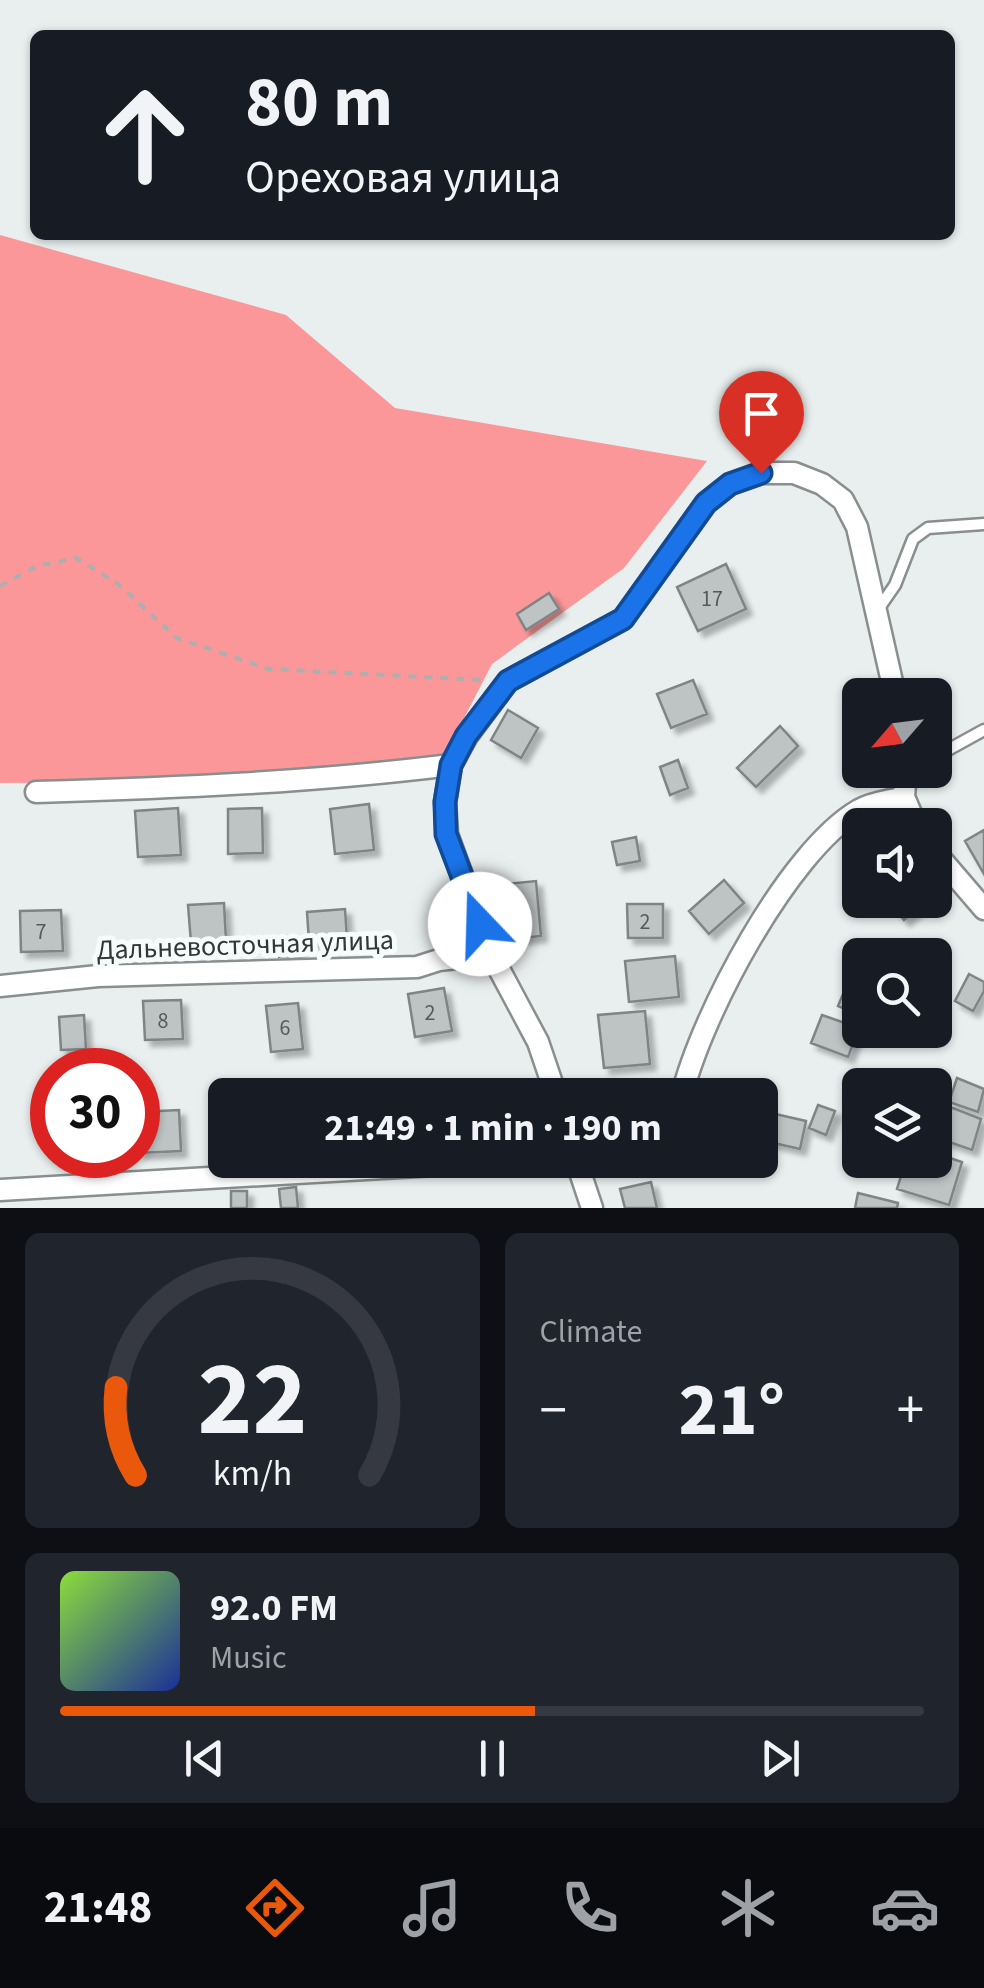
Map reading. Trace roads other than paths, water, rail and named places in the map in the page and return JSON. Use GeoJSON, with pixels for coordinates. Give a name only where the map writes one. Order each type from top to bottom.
{"type":"FeatureCollection","features":[{"type":"Feature","properties":{"kind":"street"},"geometry":{"type":"LineString","coordinates":[[550,1078],[538,1042],[491,954],[446,834],[445,802],[451,765],[466,736],[508,681],[623,619],[706,503],[730,484],[761,473],[794,473],[822,484],[843,500],[857,527],[892,678]]}},
{"type":"Feature","properties":{"kind":"street"},"geometry":{"type":"LineString","coordinates":[[36,792],[213,788],[451,765]]}},
{"type":"Feature","properties":{"kind":"street"},"geometry":{"type":"LineString","coordinates":[[905,788],[909,808]]}},
{"type":"Feature","properties":{"kind":"street"},"geometry":{"type":"LineString","coordinates":[[686,1078],[708,1018],[744,948],[803,864],[840,824],[863,807],[904,797]]}},
{"type":"Feature","properties":{"kind":"street"},"geometry":{"type":"LineString","coordinates":[[952,871],[984,908]]}},
{"type":"Feature","properties":{"kind":"street","name":"Дальневосточная улица"},"geometry":{"type":"LineString","coordinates":[[0,986],[98,976],[417,966],[491,954]]}},
{"type":"Feature","properties":{"kind":"street"},"geometry":{"type":"LineString","coordinates":[[0,1190],[208,1178]]}},
{"type":"Feature","properties":{"kind":"street"},"geometry":{"type":"LineString","coordinates":[[582,1178],[592,1208]]}},
{"type":"Feature","properties":{"kind":"lane"},"geometry":{"type":"LineString","coordinates":[[876,612],[895,585],[913,539],[928,528],[984,524]]}},
{"type":"Feature","properties":{"kind":"lane"},"geometry":{"type":"LineString","coordinates":[[952,748],[984,730]]}}]}
